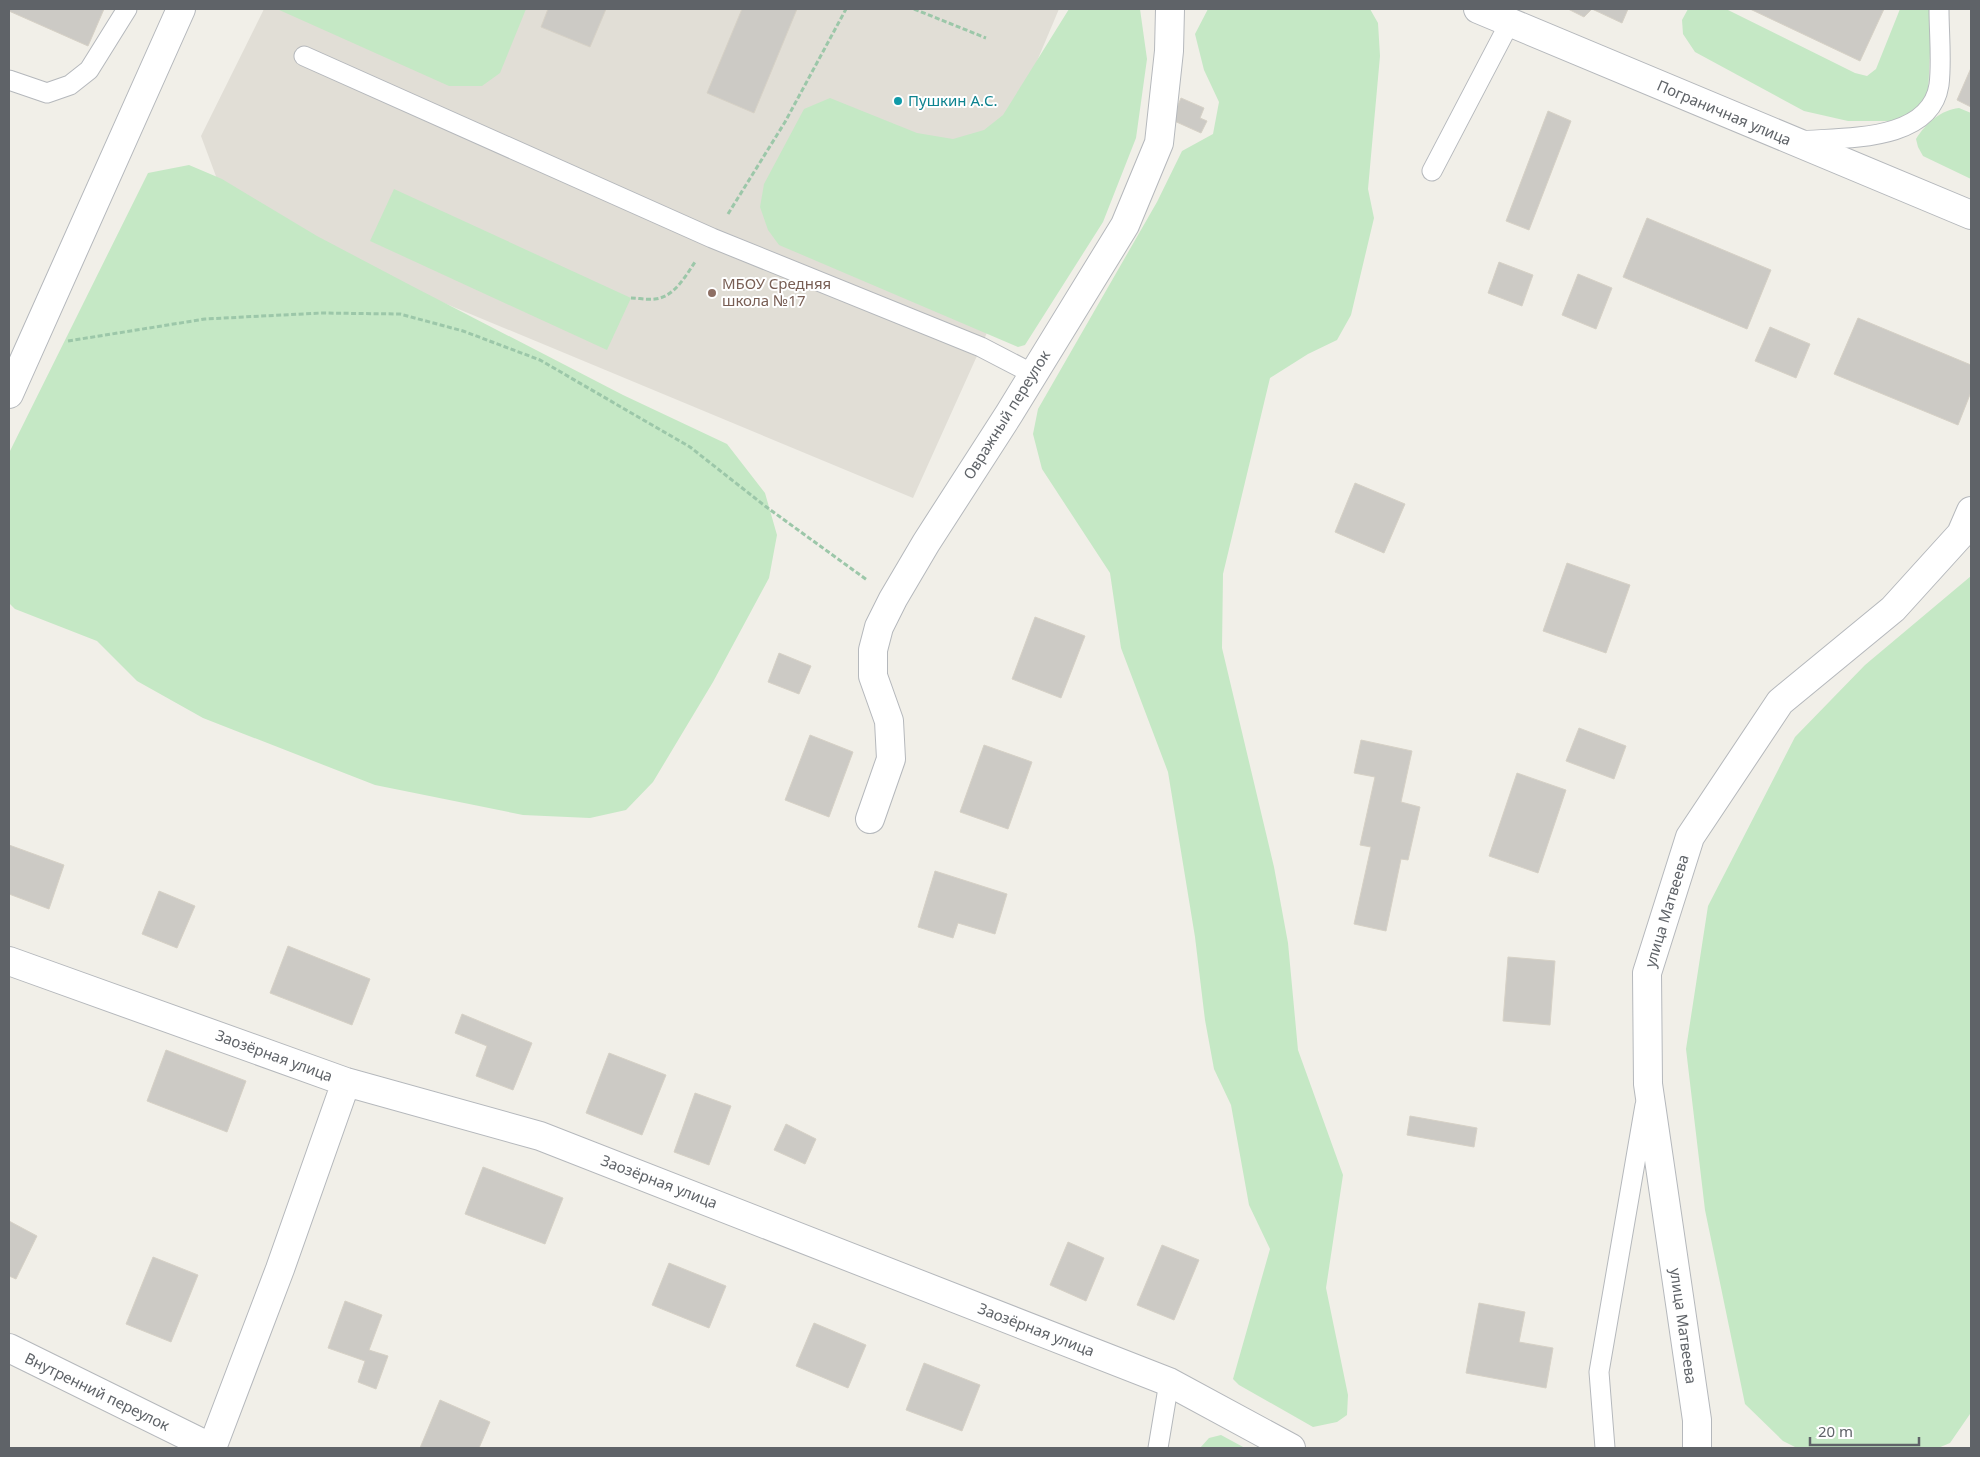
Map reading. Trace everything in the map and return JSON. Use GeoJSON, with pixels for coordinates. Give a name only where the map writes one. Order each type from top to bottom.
{"type":"FeatureCollection","features":[{"type":"Feature","properties":{"kind":"street"},"geometry":{"type":"LineString","coordinates":[[11,385],[31,347],[181,9]]}},
{"type":"Feature","properties":{"kind":"street","name":"Овражный переулок"},"geometry":{"type":"LineString","coordinates":[[870,819],[891,759],[889,721],[873,676],[873,650],[879,627],[926,543],[1009,414],[1125,226],[1159,143],[1169,51],[1170,9]]}},
{"type":"Feature","properties":{"kind":"street","name":"Пограничная улица"},"geometry":{"type":"LineString","coordinates":[[1478,9],[1792,142],[1971,215]]}},
{"type":"Feature","properties":{"kind":"street","name":"улица Матвеева"},"geometry":{"type":"LineString","coordinates":[[1697,1448],[1696,1420],[1648,1084],[1647,973],[1690,836],[1780,702],[1893,609],[1961,534],[1971,511]]}},
{"type":"Feature","properties":{"kind":"street","name":"Заозёрная улица"},"geometry":{"type":"LineString","coordinates":[[9,961],[346,1082],[540,1136],[1169,1382],[1291,1448]]}},
{"type":"Feature","properties":{"kind":"street"},"geometry":{"type":"LineString","coordinates":[[212,1448],[280,1270],[346,1082]]}},
{"type":"Feature","properties":{"kind":"street","name":"Внутренний переулок"},"geometry":{"type":"LineString","coordinates":[[9,1348],[212,1448]]}},
{"type":"Feature","properties":{"kind":"lane"},"geometry":{"type":"LineString","coordinates":[[9,80],[47,93],[70,84],[89,70],[127,9]]}},
{"type":"Feature","properties":{"kind":"lane"},"geometry":{"type":"LineString","coordinates":[[1792,142],[1882,133],[1910,125],[1930,110],[1939,85],[1939,9]]}},
{"type":"Feature","properties":{"kind":"lane"},"geometry":{"type":"LineString","coordinates":[[1432,171],[1510,22]]}},
{"type":"Feature","properties":{"kind":"lane"},"geometry":{"type":"LineString","coordinates":[[304,56],[712,238],[981,347],[1032,374]]}},
{"type":"Feature","properties":{"kind":"lane"},"geometry":{"type":"LineString","coordinates":[[1604,1448],[1599,1372],[1648,1084]]}},
{"type":"Feature","properties":{"kind":"lane"},"geometry":{"type":"LineString","coordinates":[[1158,1448],[1169,1382]]}},
{"type":"Feature","properties":{"kind":"path"},"geometry":{"type":"LineString","coordinates":[[631,298],[656,299],[671,293],[683,279],[712,238],[785,122],[846,9]]}},
{"type":"Feature","properties":{"kind":"path"},"geometry":{"type":"LineString","coordinates":[[914,9],[986,38]]}},
{"type":"Feature","properties":{"kind":"path"},"geometry":{"type":"LineString","coordinates":[[31,347],[205,319],[321,312],[400,314],[463,331],[540,360],[690,447],[765,506],[893,599]]}},
{"type":"Feature","properties":{"kind":"shaded area","name":"МБОУ Средняя школа №17"},"geometry":{"type":"Polygon","coordinates":[[[264,9],[1059,9],[996,158],[1025,240],[981,347],[913,498],[230,214],[201,136],[264,9]]]}},
{"type":"Feature","properties":{"kind":"green space"},"geometry":{"type":"Polygon","coordinates":[[[277,9],[526,9],[500,73],[482,86],[449,86],[277,9]]]}},
{"type":"Feature","properties":{"kind":"green space"},"geometry":{"type":"Polygon","coordinates":[[[1069,9],[1140,9],[1147,59],[1136,138],[1103,222],[1025,345],[1018,347],[779,245],[768,230],[760,207],[764,184],[804,109],[830,98],[917,133],[953,139],[984,130],[1003,115],[1069,9]]]}},
{"type":"Feature","properties":{"kind":"green space"},"geometry":{"type":"Polygon","coordinates":[[[1208,9],[1370,9],[1378,23],[1380,56],[1368,189],[1374,218],[1351,315],[1337,340],[1308,354],[1270,378],[1223,574],[1222,648],[1274,867],[1288,943],[1298,1050],[1343,1175],[1326,1288],[1348,1395],[1347,1415],[1337,1422],[1313,1427],[1239,1385],[1233,1379],[1270,1249],[1249,1205],[1231,1105],[1214,1069],[1168,772],[1121,648],[1110,573],[1042,469],[1033,434],[1038,409],[1157,202],[1182,151],[1213,134],[1219,102],[1204,70],[1195,34],[1208,9]]]}},
{"type":"Feature","properties":{"kind":"green space"},"geometry":{"type":"Polygon","coordinates":[[[1688,9],[1726,9],[1855,73],[1867,76],[1876,69],[1900,9],[1932,9],[1928,95],[1910,116],[1891,121],[1848,121],[1804,111],[1695,52],[1683,34],[1682,20],[1688,9]]]}},
{"type":"Feature","properties":{"kind":"green space"},"geometry":{"type":"Polygon","coordinates":[[[1959,108],[1971,113],[1971,179],[1923,156],[1916,139],[1934,118],[1946,111],[1959,108]]]}},
{"type":"Feature","properties":{"kind":"green space"},"geometry":{"type":"Polygon","coordinates":[[[189,165],[222,179],[317,236],[410,285],[623,395],[727,444],[765,493],[777,535],[769,578],[713,682],[653,782],[626,810],[590,818],[523,815],[375,785],[203,718],[137,681],[97,641],[15,609],[9,603],[9,453],[148,173],[189,165]]]}},
{"type":"Feature","properties":{"kind":"green space"},"geometry":{"type":"Polygon","coordinates":[[[394,189],[631,298],[607,350],[370,241],[394,189]]]}},
{"type":"Feature","properties":{"kind":"green space"},"geometry":{"type":"Polygon","coordinates":[[[1971,576],[1970,1414],[1950,1443],[1938,1448],[1797,1448],[1783,1441],[1745,1404],[1705,1210],[1686,1049],[1708,906],[1795,737],[1865,665],[1971,576]]]}},
{"type":"Feature","properties":{"kind":"green space"},"geometry":{"type":"Polygon","coordinates":[[[1221,1435],[1245,1448],[1200,1448],[1209,1438],[1221,1435]]]}},
{"type":"Feature","properties":{"kind":"building"},"geometry":{"type":"Polygon","coordinates":[[[9,9],[104,9],[88,46],[9,11],[9,9]]]}},
{"type":"Feature","properties":{"kind":"building"},"geometry":{"type":"Polygon","coordinates":[[[548,9],[606,9],[590,47],[541,27],[548,9]]]}},
{"type":"Feature","properties":{"kind":"building"},"geometry":{"type":"Polygon","coordinates":[[[742,9],[797,9],[754,113],[707,93],[742,9]]]}},
{"type":"Feature","properties":{"kind":"building"},"geometry":{"type":"Polygon","coordinates":[[[1568,9],[1592,9],[1584,17],[1568,9]]]}},
{"type":"Feature","properties":{"kind":"building"},"geometry":{"type":"Polygon","coordinates":[[[1592,9],[1628,9],[1622,23],[1592,9]]]}},
{"type":"Feature","properties":{"kind":"building"},"geometry":{"type":"Polygon","coordinates":[[[1750,9],[1884,9],[1860,61],[1750,9]]]}},
{"type":"Feature","properties":{"kind":"building"},"geometry":{"type":"Polygon","coordinates":[[[1971,68],[1971,107],[1957,100],[1971,68]]]}},
{"type":"Feature","properties":{"kind":"building"},"geometry":{"type":"Polygon","coordinates":[[[1181,98],[1204,108],[1200,118],[1207,121],[1201,133],[1172,120],[1181,98]]]}},
{"type":"Feature","properties":{"kind":"building"},"geometry":{"type":"Polygon","coordinates":[[[1548,111],[1571,121],[1529,230],[1506,221],[1548,111]]]}},
{"type":"Feature","properties":{"kind":"building"},"geometry":{"type":"Polygon","coordinates":[[[1647,218],[1771,270],[1747,329],[1623,277],[1647,218]]]}},
{"type":"Feature","properties":{"kind":"building"},"geometry":{"type":"Polygon","coordinates":[[[1499,262],[1533,275],[1522,306],[1488,293],[1499,262]]]}},
{"type":"Feature","properties":{"kind":"building"},"geometry":{"type":"Polygon","coordinates":[[[1578,274],[1612,288],[1596,329],[1562,315],[1578,274]]]}},
{"type":"Feature","properties":{"kind":"building"},"geometry":{"type":"Polygon","coordinates":[[[1858,318],[1971,365],[1971,392],[1958,425],[1834,374],[1858,318]]]}},
{"type":"Feature","properties":{"kind":"building"},"geometry":{"type":"Polygon","coordinates":[[[1770,327],[1810,344],[1796,378],[1755,361],[1770,327]]]}},
{"type":"Feature","properties":{"kind":"building"},"geometry":{"type":"Polygon","coordinates":[[[1355,483],[1405,504],[1384,553],[1335,532],[1355,483]]]}},
{"type":"Feature","properties":{"kind":"building"},"geometry":{"type":"Polygon","coordinates":[[[1567,563],[1630,585],[1606,653],[1543,631],[1567,563]]]}},
{"type":"Feature","properties":{"kind":"building"},"geometry":{"type":"Polygon","coordinates":[[[1035,617],[1085,636],[1061,698],[1012,679],[1035,617]]]}},
{"type":"Feature","properties":{"kind":"building"},"geometry":{"type":"Polygon","coordinates":[[[779,653],[811,666],[799,694],[768,682],[779,653]]]}},
{"type":"Feature","properties":{"kind":"building"},"geometry":{"type":"Polygon","coordinates":[[[1579,728],[1626,746],[1614,779],[1566,761],[1579,728]]]}},
{"type":"Feature","properties":{"kind":"building"},"geometry":{"type":"Polygon","coordinates":[[[810,735],[853,752],[829,817],[785,800],[810,735]]]}},
{"type":"Feature","properties":{"kind":"building"},"geometry":{"type":"Polygon","coordinates":[[[1361,740],[1412,751],[1401,802],[1420,807],[1408,860],[1401,859],[1386,931],[1354,924],[1371,847],[1360,845],[1375,777],[1354,773],[1361,740]]]}},
{"type":"Feature","properties":{"kind":"building"},"geometry":{"type":"Polygon","coordinates":[[[984,745],[1032,762],[1008,829],[960,812],[984,745]]]}},
{"type":"Feature","properties":{"kind":"building"},"geometry":{"type":"Polygon","coordinates":[[[1517,773],[1566,790],[1538,873],[1489,856],[1517,773]]]}},
{"type":"Feature","properties":{"kind":"building"},"geometry":{"type":"Polygon","coordinates":[[[9,845],[64,865],[49,909],[9,894],[9,845]]]}},
{"type":"Feature","properties":{"kind":"building"},"geometry":{"type":"Polygon","coordinates":[[[935,871],[1007,894],[995,934],[958,923],[953,938],[918,927],[935,871]]]}},
{"type":"Feature","properties":{"kind":"building"},"geometry":{"type":"Polygon","coordinates":[[[159,891],[195,906],[177,948],[142,934],[159,891]]]}},
{"type":"Feature","properties":{"kind":"building"},"geometry":{"type":"Polygon","coordinates":[[[288,946],[370,979],[352,1025],[270,993],[288,946]]]}},
{"type":"Feature","properties":{"kind":"building"},"geometry":{"type":"Polygon","coordinates":[[[1508,957],[1555,961],[1550,1025],[1503,1021],[1508,957]]]}},
{"type":"Feature","properties":{"kind":"building"},"geometry":{"type":"Polygon","coordinates":[[[462,1014],[532,1043],[513,1090],[476,1076],[487,1046],[455,1033],[462,1014]]]}},
{"type":"Feature","properties":{"kind":"building"},"geometry":{"type":"Polygon","coordinates":[[[166,1050],[246,1081],[227,1132],[147,1101],[166,1050]]]}},
{"type":"Feature","properties":{"kind":"building"},"geometry":{"type":"Polygon","coordinates":[[[609,1053],[666,1075],[642,1135],[586,1113],[609,1053]]]}},
{"type":"Feature","properties":{"kind":"building"},"geometry":{"type":"Polygon","coordinates":[[[695,1093],[731,1106],[709,1165],[674,1152],[695,1093]]]}},
{"type":"Feature","properties":{"kind":"building"},"geometry":{"type":"Polygon","coordinates":[[[1410,1116],[1477,1128],[1474,1147],[1407,1135],[1410,1116]]]}},
{"type":"Feature","properties":{"kind":"building"},"geometry":{"type":"Polygon","coordinates":[[[786,1124],[816,1139],[805,1164],[774,1150],[786,1124]]]}},
{"type":"Feature","properties":{"kind":"building"},"geometry":{"type":"Polygon","coordinates":[[[483,1167],[563,1198],[545,1244],[465,1214],[483,1167]]]}},
{"type":"Feature","properties":{"kind":"building"},"geometry":{"type":"Polygon","coordinates":[[[9,1221],[37,1236],[16,1279],[9,1276],[9,1221]]]}},
{"type":"Feature","properties":{"kind":"building"},"geometry":{"type":"Polygon","coordinates":[[[1068,1242],[1104,1258],[1086,1301],[1050,1285],[1068,1242]]]}},
{"type":"Feature","properties":{"kind":"building"},"geometry":{"type":"Polygon","coordinates":[[[1162,1245],[1199,1260],[1174,1320],[1137,1305],[1162,1245]]]}},
{"type":"Feature","properties":{"kind":"building"},"geometry":{"type":"Polygon","coordinates":[[[153,1257],[198,1275],[171,1342],[126,1324],[153,1257]]]}},
{"type":"Feature","properties":{"kind":"building"},"geometry":{"type":"Polygon","coordinates":[[[669,1263],[726,1286],[709,1328],[652,1305],[669,1263]]]}},
{"type":"Feature","properties":{"kind":"building"},"geometry":{"type":"Polygon","coordinates":[[[345,1301],[382,1315],[369,1350],[388,1356],[376,1389],[358,1382],[365,1361],[328,1348],[345,1301]]]}},
{"type":"Feature","properties":{"kind":"building"},"geometry":{"type":"Polygon","coordinates":[[[1479,1303],[1525,1312],[1519,1342],[1553,1348],[1546,1388],[1466,1373],[1479,1303]]]}},
{"type":"Feature","properties":{"kind":"building"},"geometry":{"type":"Polygon","coordinates":[[[814,1323],[866,1345],[848,1388],[796,1366],[814,1323]]]}},
{"type":"Feature","properties":{"kind":"building"},"geometry":{"type":"Polygon","coordinates":[[[924,1363],[980,1385],[962,1431],[906,1410],[924,1363]]]}},
{"type":"Feature","properties":{"kind":"building"},"geometry":{"type":"Polygon","coordinates":[[[440,1400],[490,1422],[479,1448],[420,1448],[440,1400]]]}},
{"type":"Feature","properties":{"kind":"place","name":"Пушкин А.С."},"geometry":{"type":"Point","coordinates":[898,101]}},
{"type":"Feature","properties":{"kind":"place","name":"МБОУ Средняя школа №17"},"geometry":{"type":"Point","coordinates":[712,293]}}]}
